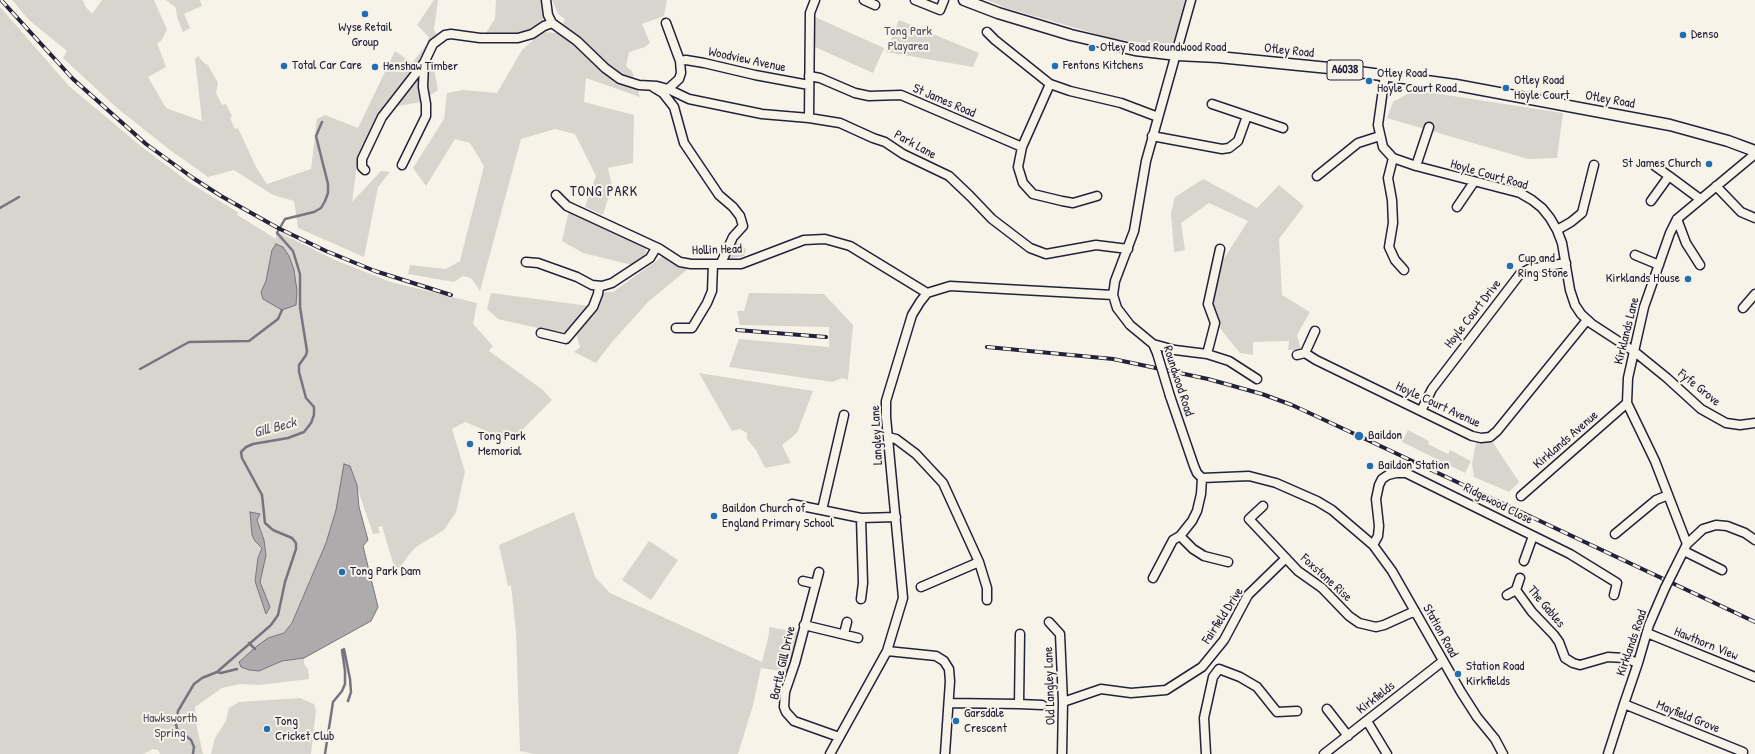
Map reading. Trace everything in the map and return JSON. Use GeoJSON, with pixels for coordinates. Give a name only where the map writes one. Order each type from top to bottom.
{"type":"FeatureCollection","features":[{"type":"Feature","properties":{"kind":"main road","name":"Otley Road"},"geometry":{"type":"LineString","coordinates":[[964,0],[1036,25],[1093,41],[1135,50],[1176,55],[1225,57],[1329,68],[1460,86],[1644,119],[1688,129],[1755,152]]}},
{"type":"Feature","properties":{"kind":"street"},"geometry":{"type":"LineString","coordinates":[[365,170],[362,167],[362,159],[382,117],[424,63],[433,44],[445,35],[451,34],[480,38],[518,38],[532,34],[544,26],[552,23],[548,15],[546,0]]}},
{"type":"Feature","properties":{"kind":"street"},"geometry":{"type":"LineString","coordinates":[[809,118],[810,13],[815,0]]}},
{"type":"Feature","properties":{"kind":"street"},"geometry":{"type":"LineString","coordinates":[[864,0],[875,5]]}},
{"type":"Feature","properties":{"kind":"street"},"geometry":{"type":"LineString","coordinates":[[914,0],[940,10],[944,0]]}},
{"type":"Feature","properties":{"kind":"street"},"geometry":{"type":"LineString","coordinates":[[927,293],[950,286],[1113,295],[1115,281],[1134,231],[1146,161],[1152,136],[1191,0]]}},
{"type":"Feature","properties":{"kind":"street"},"geometry":{"type":"LineString","coordinates":[[544,26],[548,15]]}},
{"type":"Feature","properties":{"kind":"street","name":"Park Lane"},"geometry":{"type":"LineString","coordinates":[[552,23],[577,41],[605,68],[620,79],[639,85],[651,85],[668,89],[689,99],[762,114],[809,118],[840,123],[885,142],[903,154],[949,176],[992,219],[1030,248],[1046,254],[1096,245],[1128,249]]}},
{"type":"Feature","properties":{"kind":"street"},"geometry":{"type":"LineString","coordinates":[[666,23],[680,61],[681,73],[668,89]]}},
{"type":"Feature","properties":{"kind":"street"},"geometry":{"type":"LineString","coordinates":[[987,32],[1050,84],[1121,103],[1158,117]]}},
{"type":"Feature","properties":{"kind":"street","name":"Woodview Avenue"},"geometry":{"type":"LineString","coordinates":[[680,61],[686,60],[704,63],[755,75],[809,85]]}},
{"type":"Feature","properties":{"kind":"street"},"geometry":{"type":"LineString","coordinates":[[402,165],[426,116],[426,104],[422,87],[424,63]]}},
{"type":"Feature","properties":{"kind":"street"},"geometry":{"type":"LineString","coordinates":[[1385,75],[1379,115],[1380,136],[1383,147],[1393,158],[1388,178],[1394,223],[1389,247],[1395,260],[1404,270]]}},
{"type":"Feature","properties":{"kind":"street","name":"St James Road"},"geometry":{"type":"LineString","coordinates":[[809,76],[820,78],[856,93],[869,96],[901,95],[1022,147]]}},
{"type":"Feature","properties":{"kind":"street"},"geometry":{"type":"LineString","coordinates":[[1050,84],[1022,147],[1018,167],[1023,184],[1034,194],[1073,203],[1097,196]]}},
{"type":"Feature","properties":{"kind":"street"},"geometry":{"type":"LineString","coordinates":[[651,85],[663,93],[674,107],[684,143],[719,194],[740,216],[743,226],[733,237],[717,264],[712,291],[707,303],[692,328],[676,328]]}},
{"type":"Feature","properties":{"kind":"street"},"geometry":{"type":"LineString","coordinates":[[1212,104],[1283,128]]}},
{"type":"Feature","properties":{"kind":"street"},"geometry":{"type":"LineString","coordinates":[[1152,136],[1222,149],[1229,148],[1238,141],[1247,116]]}},
{"type":"Feature","properties":{"kind":"street"},"geometry":{"type":"LineString","coordinates":[[1416,166],[1429,127]]}},
{"type":"Feature","properties":{"kind":"street"},"geometry":{"type":"LineString","coordinates":[[1317,176],[1358,142],[1380,136]]}},
{"type":"Feature","properties":{"kind":"street","name":"Kirklands Lane"},"geometry":{"type":"LineString","coordinates":[[1686,548],[1655,461],[1627,403],[1628,378],[1644,307],[1670,233],[1677,219],[1755,152]]}},
{"type":"Feature","properties":{"kind":"street","name":"Hoyle Court Road"},"geometry":{"type":"LineString","coordinates":[[1393,158],[1416,166],[1520,194],[1542,208],[1557,230],[1562,244],[1570,290],[1575,305],[1587,320],[1635,352]]}},
{"type":"Feature","properties":{"kind":"street"},"geometry":{"type":"LineString","coordinates":[[1557,230],[1571,222],[1582,213],[1594,165]]}},
{"type":"Feature","properties":{"kind":"street"},"geometry":{"type":"LineString","coordinates":[[1655,166],[1700,199]]}},
{"type":"Feature","properties":{"kind":"street"},"geometry":{"type":"LineString","coordinates":[[1651,201],[1669,176]]}},
{"type":"Feature","properties":{"kind":"street"},"geometry":{"type":"LineString","coordinates":[[1457,207],[1474,182]]}},
{"type":"Feature","properties":{"kind":"street"},"geometry":{"type":"LineString","coordinates":[[1716,186],[1741,212],[1755,218]]}},
{"type":"Feature","properties":{"kind":"street","name":"Hollin Head"},"geometry":{"type":"LineString","coordinates":[[556,195],[567,206],[656,248],[680,262],[691,264],[741,264],[804,240],[826,239],[850,246],[927,293]]}},
{"type":"Feature","properties":{"kind":"street"},"geometry":{"type":"LineString","coordinates":[[1677,219],[1686,243],[1700,265]]}},
{"type":"Feature","properties":{"kind":"street"},"geometry":{"type":"LineString","coordinates":[[526,262],[538,263],[577,277],[592,285],[599,286],[612,283],[650,258],[656,248]]}},
{"type":"Feature","properties":{"kind":"street"},"geometry":{"type":"LineString","coordinates":[[1207,354],[1215,324],[1208,304],[1220,249]]}},
{"type":"Feature","properties":{"kind":"street"},"geometry":{"type":"LineString","coordinates":[[1635,255],[1659,266]]}},
{"type":"Feature","properties":{"kind":"street","name":"Hoyle Court Drive"},"geometry":{"type":"LineString","coordinates":[[1421,410],[1436,383],[1520,274],[1529,269],[1566,263]]}},
{"type":"Feature","properties":{"kind":"street"},"geometry":{"type":"LineString","coordinates":[[541,333],[566,339],[593,307],[598,294],[599,286]]}},
{"type":"Feature","properties":{"kind":"street","name":"Langley Lane"},"geometry":{"type":"LineString","coordinates":[[830,754],[887,651],[903,598],[886,401],[912,315],[927,293]]}},
{"type":"Feature","properties":{"kind":"street"},"geometry":{"type":"LineString","coordinates":[[1743,308],[1755,294]]}},
{"type":"Feature","properties":{"kind":"street","name":"Roundwood Road"},"geometry":{"type":"LineString","coordinates":[[1113,295],[1117,308],[1130,325],[1153,344],[1194,466],[1197,473],[1202,478]]}},
{"type":"Feature","properties":{"kind":"street","name":"Hoyle Court Avenue"},"geometry":{"type":"LineString","coordinates":[[1315,331],[1301,354],[1476,437],[1490,437],[1497,431],[1587,320]]}},
{"type":"Feature","properties":{"kind":"street"},"geometry":{"type":"LineString","coordinates":[[1153,344],[1175,350],[1207,354],[1229,361],[1257,379]]}},
{"type":"Feature","properties":{"kind":"street","name":"Fyfe Grove"},"geometry":{"type":"LineString","coordinates":[[1635,352],[1668,378],[1701,409],[1712,416],[1726,423],[1755,423]]}},
{"type":"Feature","properties":{"kind":"street","name":"Kirklands Avenue"},"geometry":{"type":"LineString","coordinates":[[1522,496],[1627,403]]}},
{"type":"Feature","properties":{"kind":"street"},"geometry":{"type":"LineString","coordinates":[[822,510],[844,415]]}},
{"type":"Feature","properties":{"kind":"street"},"geometry":{"type":"LineString","coordinates":[[888,437],[896,439],[916,454],[943,483],[979,562],[987,588],[987,600]]}},
{"type":"Feature","properties":{"kind":"street","name":"Ridgewood Close"},"geometry":{"type":"LineString","coordinates":[[1373,545],[1378,536],[1379,526],[1376,499],[1377,489],[1382,479],[1396,473],[1406,473],[1415,476],[1570,554],[1617,583],[1614,595]]}},
{"type":"Feature","properties":{"kind":"street","name":"Station Road"},"geometry":{"type":"LineString","coordinates":[[1202,478],[1249,476],[1264,480],[1317,501],[1332,510],[1373,545],[1392,571],[1443,661],[1477,717],[1495,739],[1503,754]]}},
{"type":"Feature","properties":{"kind":"street"},"geometry":{"type":"LineString","coordinates":[[1153,578],[1174,540],[1180,536],[1192,521],[1197,511],[1201,494],[1202,478]]}},
{"type":"Feature","properties":{"kind":"street"},"geometry":{"type":"LineString","coordinates":[[1615,534],[1656,500],[1668,495]]}},
{"type":"Feature","properties":{"kind":"street"},"geometry":{"type":"LineString","coordinates":[[792,504],[861,518],[896,517]]}},
{"type":"Feature","properties":{"kind":"street","name":"Foxstone Rise"},"geometry":{"type":"LineString","coordinates":[[1263,506],[1250,519],[1298,571],[1322,588],[1349,616],[1359,623],[1376,627],[1415,611]]}},
{"type":"Feature","properties":{"kind":"street"},"geometry":{"type":"LineString","coordinates":[[861,518],[863,583],[861,599]]}},
{"type":"Feature","properties":{"kind":"street","name":"Kirklands Road"},"geometry":{"type":"LineString","coordinates":[[1608,754],[1649,625],[1665,588],[1686,548],[1703,529],[1716,525],[1727,526],[1746,533],[1755,540]]}},
{"type":"Feature","properties":{"kind":"street"},"geometry":{"type":"LineString","coordinates":[[1180,536],[1193,549],[1204,556],[1228,562]]}},
{"type":"Feature","properties":{"kind":"street","name":"Ridgewood Close"},"geometry":{"type":"LineString","coordinates":[[1524,560],[1533,536]]}},
{"type":"Feature","properties":{"kind":"street"},"geometry":{"type":"LineString","coordinates":[[1686,548],[1722,570]]}},
{"type":"Feature","properties":{"kind":"street","name":"Fairfield Drive"},"geometry":{"type":"LineString","coordinates":[[1064,702],[1101,689],[1131,693],[1166,690],[1202,667],[1224,640],[1248,595],[1286,558]]}},
{"type":"Feature","properties":{"kind":"street"},"geometry":{"type":"LineString","coordinates":[[921,587],[979,562]]}},
{"type":"Feature","properties":{"kind":"street","name":"Bartle Gill Drive"},"geometry":{"type":"LineString","coordinates":[[819,572],[795,663],[785,692],[784,707],[786,712],[794,721],[839,737]]}},
{"type":"Feature","properties":{"kind":"street","name":"The Gables"},"geometry":{"type":"LineString","coordinates":[[1507,595],[1516,590],[1520,578]]}},
{"type":"Feature","properties":{"kind":"street"},"geometry":{"type":"LineString","coordinates":[[803,581],[816,584]]}},
{"type":"Feature","properties":{"kind":"street","name":"The Gables"},"geometry":{"type":"LineString","coordinates":[[1516,590],[1532,612],[1554,635],[1559,642],[1565,658],[1573,663],[1580,665],[1608,657],[1624,658],[1638,663]]}},
{"type":"Feature","properties":{"kind":"street"},"geometry":{"type":"LineString","coordinates":[[844,634],[847,622]]}},
{"type":"Feature","properties":{"kind":"street","name":"Old Langley Lane"},"geometry":{"type":"LineString","coordinates":[[1049,622],[1060,634],[1064,702],[1062,754]]}},
{"type":"Feature","properties":{"kind":"street"},"geometry":{"type":"LineString","coordinates":[[804,625],[858,638]]}},
{"type":"Feature","properties":{"kind":"street","name":"Hawthorn View"},"geometry":{"type":"LineString","coordinates":[[1647,633],[1755,677]]}},
{"type":"Feature","properties":{"kind":"street"},"geometry":{"type":"LineString","coordinates":[[1019,704],[1020,634]]}},
{"type":"Feature","properties":{"kind":"street"},"geometry":{"type":"LineString","coordinates":[[887,651],[936,656],[944,662],[949,669],[949,703],[945,754]]}},
{"type":"Feature","properties":{"kind":"street","name":"Kirkfields"},"geometry":{"type":"LineString","coordinates":[[1324,754],[1443,661]]}},
{"type":"Feature","properties":{"kind":"street"},"geometry":{"type":"LineString","coordinates":[[1206,754],[1204,718],[1213,677],[1218,669],[1240,677],[1257,687],[1277,712],[1297,711]]}},
{"type":"Feature","properties":{"kind":"street"},"geometry":{"type":"LineString","coordinates":[[949,703],[1042,704]]}},
{"type":"Feature","properties":{"kind":"street","name":"Mayfield Grove"},"geometry":{"type":"LineString","coordinates":[[1624,704],[1745,753]]}},
{"type":"Feature","properties":{"kind":"street"},"geometry":{"type":"LineString","coordinates":[[1327,709],[1348,736]]}},
{"type":"Feature","properties":{"kind":"street"},"geometry":{"type":"LineString","coordinates":[[1367,721],[1387,754]]}},
{"type":"Feature","properties":{"kind":"green space"},"geometry":{"type":"Polygon","coordinates":[[[12,0],[83,0],[85,6],[92,14],[102,0],[154,0],[167,30],[161,41],[157,43],[166,67],[148,77],[166,108],[202,121],[195,59],[198,56],[208,65],[218,83],[216,93],[222,105],[226,104],[232,116],[230,118],[235,129],[238,128],[256,167],[267,184],[311,169],[317,119],[325,115],[358,128],[395,51],[412,63],[427,44],[429,37],[417,25],[434,0],[438,0],[434,29],[438,39],[418,66],[434,69],[438,90],[421,102],[392,107],[357,164],[352,202],[381,171],[390,172],[378,187],[364,257],[298,228],[294,201],[273,195],[234,170],[208,177],[170,150],[117,108],[63,58],[67,51],[29,20],[12,0]]]}},
{"type":"Feature","properties":{"kind":"green space"},"geometry":{"type":"Polygon","coordinates":[[[166,0],[200,0],[202,6],[184,14],[190,28],[183,32],[177,17],[176,8],[166,0]]]}},
{"type":"Feature","properties":{"kind":"green space"},"geometry":{"type":"Polygon","coordinates":[[[496,0],[542,0],[543,19],[536,27],[517,34],[485,34],[495,19],[496,0]]]}},
{"type":"Feature","properties":{"kind":"green space"},"geometry":{"type":"Polygon","coordinates":[[[552,0],[667,0],[664,16],[642,24],[650,43],[645,47],[629,52],[626,66],[632,71],[640,97],[586,78],[584,102],[634,115],[633,163],[608,168],[612,186],[603,215],[585,207],[596,176],[575,134],[555,129],[521,139],[480,291],[471,278],[463,276],[454,282],[408,274],[410,265],[446,269],[460,261],[484,166],[470,143],[455,139],[426,186],[413,168],[444,119],[447,93],[463,90],[497,93],[522,50],[542,32],[558,33],[565,19],[558,14],[552,0]]]}},
{"type":"Feature","properties":{"kind":"green space"},"geometry":{"type":"Polygon","coordinates":[[[987,0],[1189,0],[1177,47],[1114,39],[1006,8],[987,0]]]}},
{"type":"Feature","properties":{"kind":"green space","name":"Hawksworth Spring"},"geometry":{"type":"Polygon","coordinates":[[[0,7],[69,86],[142,147],[190,183],[239,213],[236,214],[276,239],[276,231],[335,260],[391,282],[477,303],[473,324],[493,346],[489,351],[543,390],[552,400],[518,434],[501,437],[465,422],[452,429],[465,472],[456,512],[444,530],[416,547],[396,573],[382,526],[378,527],[380,533],[373,534],[350,466],[326,543],[292,623],[284,633],[268,638],[240,662],[274,665],[282,661],[304,658],[304,664],[308,669],[309,679],[259,685],[240,684],[222,688],[195,707],[197,728],[203,754],[160,754],[158,750],[153,749],[143,754],[0,754],[0,7]]]}},
{"type":"Feature","properties":{"kind":"green space"},"geometry":{"type":"Polygon","coordinates":[[[815,17],[884,48],[873,73],[815,47],[815,17]]]}},
{"type":"Feature","properties":{"kind":"green space","name":"Tong Park Playarea"},"geometry":{"type":"Polygon","coordinates":[[[899,20],[979,53],[973,67],[886,52],[899,20]]]}},
{"type":"Feature","properties":{"kind":"green space"},"geometry":{"type":"Polygon","coordinates":[[[1414,90],[1563,113],[1557,158],[1528,159],[1387,118],[1393,102],[1414,90]]]}},
{"type":"Feature","properties":{"kind":"green space"},"geometry":{"type":"Polygon","coordinates":[[[1203,179],[1257,208],[1279,185],[1304,206],[1279,239],[1282,295],[1310,312],[1297,335],[1301,350],[1288,350],[1289,341],[1253,342],[1253,355],[1240,353],[1218,326],[1212,299],[1223,260],[1248,221],[1209,203],[1181,223],[1185,250],[1174,252],[1171,213],[1175,197],[1203,179]]]}},
{"type":"Feature","properties":{"kind":"green space"},"geometry":{"type":"Polygon","coordinates":[[[569,211],[646,247],[646,253],[643,256],[643,259],[632,265],[583,253],[562,241],[569,211]]]}},
{"type":"Feature","properties":{"kind":"green space"},"geometry":{"type":"Polygon","coordinates":[[[734,240],[746,249],[744,256],[726,259],[734,240]]]}},
{"type":"Feature","properties":{"kind":"green space"},"geometry":{"type":"Polygon","coordinates":[[[663,256],[689,268],[648,302],[612,342],[596,363],[574,352],[580,347],[576,334],[595,309],[604,292],[613,292],[663,256]]]}},
{"type":"Feature","properties":{"kind":"green space"},"geometry":{"type":"Polygon","coordinates":[[[491,293],[589,306],[568,332],[551,331],[498,319],[487,309],[491,293]]]}},
{"type":"Feature","properties":{"kind":"green space"},"geometry":{"type":"Polygon","coordinates":[[[749,293],[824,294],[853,325],[848,380],[842,378],[833,382],[729,367],[739,339],[829,347],[829,327],[740,325],[737,311],[744,311],[749,293]]]}},
{"type":"Feature","properties":{"kind":"green space"},"geometry":{"type":"Polygon","coordinates":[[[699,373],[813,391],[797,433],[782,445],[791,463],[765,468],[756,450],[747,439],[747,433],[740,429],[732,431],[699,373]]]}},
{"type":"Feature","properties":{"kind":"green space"},"geometry":{"type":"Polygon","coordinates":[[[1408,430],[1429,441],[1428,444],[1448,454],[1450,450],[1471,461],[1465,473],[1402,442],[1408,430]]]}},
{"type":"Feature","properties":{"kind":"green space"},"geometry":{"type":"Polygon","coordinates":[[[1492,441],[1519,482],[1509,492],[1474,477],[1472,464],[1476,443],[1492,441]]]}},
{"type":"Feature","properties":{"kind":"green space"},"geometry":{"type":"Polygon","coordinates":[[[574,512],[595,577],[610,593],[762,662],[769,634],[769,627],[798,632],[787,672],[761,668],[753,705],[738,754],[534,754],[520,751],[516,632],[511,585],[508,586],[499,545],[574,512]]]}},
{"type":"Feature","properties":{"kind":"green space"},"geometry":{"type":"Polygon","coordinates":[[[649,541],[678,560],[651,600],[622,580],[649,541]]]}},
{"type":"Feature","properties":{"kind":"green space","name":"Tong Cricket Club"},"geometry":{"type":"Polygon","coordinates":[[[300,698],[314,704],[316,710],[311,754],[211,754],[215,738],[226,721],[229,708],[239,702],[300,698]]]}},
{"type":"Feature","properties":{"kind":"shaded area"},"geometry":{"type":"Polygon","coordinates":[[[276,244],[283,247],[289,256],[294,270],[297,291],[296,305],[282,310],[263,299],[261,292],[266,281],[272,250],[276,244]]]}},
{"type":"Feature","properties":{"kind":"shaded area","name":"Tong Park Dam"},"geometry":{"type":"Polygon","coordinates":[[[344,464],[350,466],[357,485],[359,507],[368,540],[363,546],[378,607],[371,621],[304,658],[282,661],[259,671],[241,667],[239,662],[257,646],[268,638],[284,633],[292,623],[326,543],[336,510],[344,464]]]}},
{"type":"Feature","properties":{"kind":"shaded area"},"geometry":{"type":"Polygon","coordinates":[[[250,512],[260,514],[257,520],[264,540],[266,555],[260,582],[270,607],[266,614],[255,581],[258,558],[262,548],[255,541],[252,535],[250,512]]]}},
{"type":"Feature","properties":{"kind":"waterway","name":"Gill Beck"},"geometry":{"type":"LineString","coordinates":[[217,672],[271,625],[278,615],[285,582],[296,549],[296,543],[292,538],[273,530],[265,523],[262,495],[242,458],[241,452],[246,447],[253,444],[288,438],[304,432],[311,423],[314,415],[314,407],[306,398],[299,372],[299,365],[307,351],[300,307],[300,274],[293,251],[277,233],[285,219],[314,212],[321,208],[325,201],[328,193],[328,184],[316,136],[322,122]]}},
{"type":"Feature","properties":{"kind":"waterway"},"geometry":{"type":"LineString","coordinates":[[0,208],[19,197]]}},
{"type":"Feature","properties":{"kind":"waterway"},"geometry":{"type":"LineString","coordinates":[[140,369],[189,342],[249,341],[278,319],[282,310]]}},
{"type":"Feature","properties":{"kind":"waterway","name":"Gill Beck"},"geometry":{"type":"LineString","coordinates":[[249,643],[255,649]]}},
{"type":"Feature","properties":{"kind":"waterway"},"geometry":{"type":"LineString","coordinates":[[344,649],[350,679],[351,692],[348,701]]}},
{"type":"Feature","properties":{"kind":"waterway"},"geometry":{"type":"LineString","coordinates":[[325,754],[333,702],[342,691],[345,684],[342,650]]}},
{"type":"Feature","properties":{"kind":"waterway","name":"Gill Beck"},"geometry":{"type":"LineString","coordinates":[[193,754],[194,747],[191,740],[177,729],[176,724],[178,711],[194,684],[202,678],[217,672],[221,673],[237,669]]}},
{"type":"Feature","properties":{"kind":"railway"},"geometry":{"type":"LineString","coordinates":[[1,0],[73,79],[146,144],[193,178],[221,196],[278,228],[326,251],[375,271],[451,295]]}},
{"type":"Feature","properties":{"kind":"railway"},"geometry":{"type":"LineString","coordinates":[[737,330],[826,337]]}},
{"type":"Feature","properties":{"kind":"railway"},"geometry":{"type":"LineString","coordinates":[[987,347],[1113,359],[1208,379],[1262,394],[1292,405],[1755,622]]}},
{"type":"Feature","properties":{"kind":"place","name":"Wyse Retail Group"},"geometry":{"type":"Point","coordinates":[365,14]}},
{"type":"Feature","properties":{"kind":"place","name":"Denso"},"geometry":{"type":"Point","coordinates":[1683,35]}},
{"type":"Feature","properties":{"kind":"place","name":"Otley Road Roundwood Road"},"geometry":{"type":"Point","coordinates":[1092,48]}},
{"type":"Feature","properties":{"kind":"place","name":"Total Car Care"},"geometry":{"type":"Point","coordinates":[284,66]}},
{"type":"Feature","properties":{"kind":"place","name":"Fentons Kitchens"},"geometry":{"type":"Point","coordinates":[1055,66]}},
{"type":"Feature","properties":{"kind":"place","name":"Henshaw Timber"},"geometry":{"type":"Point","coordinates":[375,67]}},
{"type":"Feature","properties":{"kind":"place","name":"Otley Road Hoyle Court Road"},"geometry":{"type":"Point","coordinates":[1369,81]}},
{"type":"Feature","properties":{"kind":"place","name":"Otley Road Hoyle Court"},"geometry":{"type":"Point","coordinates":[1506,88]}},
{"type":"Feature","properties":{"kind":"place","name":"St James Church"},"geometry":{"type":"Point","coordinates":[1709,164]}},
{"type":"Feature","properties":{"kind":"place","name":"Cup and Ring Stone"},"geometry":{"type":"Point","coordinates":[1510,266]}},
{"type":"Feature","properties":{"kind":"place","name":"Kirklands House"},"geometry":{"type":"Point","coordinates":[1688,279]}},
{"type":"Feature","properties":{"kind":"place","name":"Baildon"},"geometry":{"type":"Point","coordinates":[1359,436]}},
{"type":"Feature","properties":{"kind":"place","name":"Tong Park Memorial"},"geometry":{"type":"Point","coordinates":[470,444]}},
{"type":"Feature","properties":{"kind":"place","name":"Baildon Station"},"geometry":{"type":"Point","coordinates":[1370,466]}},
{"type":"Feature","properties":{"kind":"place","name":"Baildon Church of England Primary School"},"geometry":{"type":"Point","coordinates":[714,516]}},
{"type":"Feature","properties":{"kind":"place","name":"Tong Park Dam"},"geometry":{"type":"Point","coordinates":[342,572]}},
{"type":"Feature","properties":{"kind":"place","name":"Station Road Kirkfields"},"geometry":{"type":"Point","coordinates":[1458,674]}},
{"type":"Feature","properties":{"kind":"place","name":"Garsdale Crescent"},"geometry":{"type":"Point","coordinates":[956,721]}},
{"type":"Feature","properties":{"kind":"place","name":"Tong Cricket Club"},"geometry":{"type":"Point","coordinates":[267,729]}},
{"type":"Feature","properties":{"kind":"district","name":"TONG PARK"},"geometry":{"type":"Point","coordinates":[604,192]}}]}
